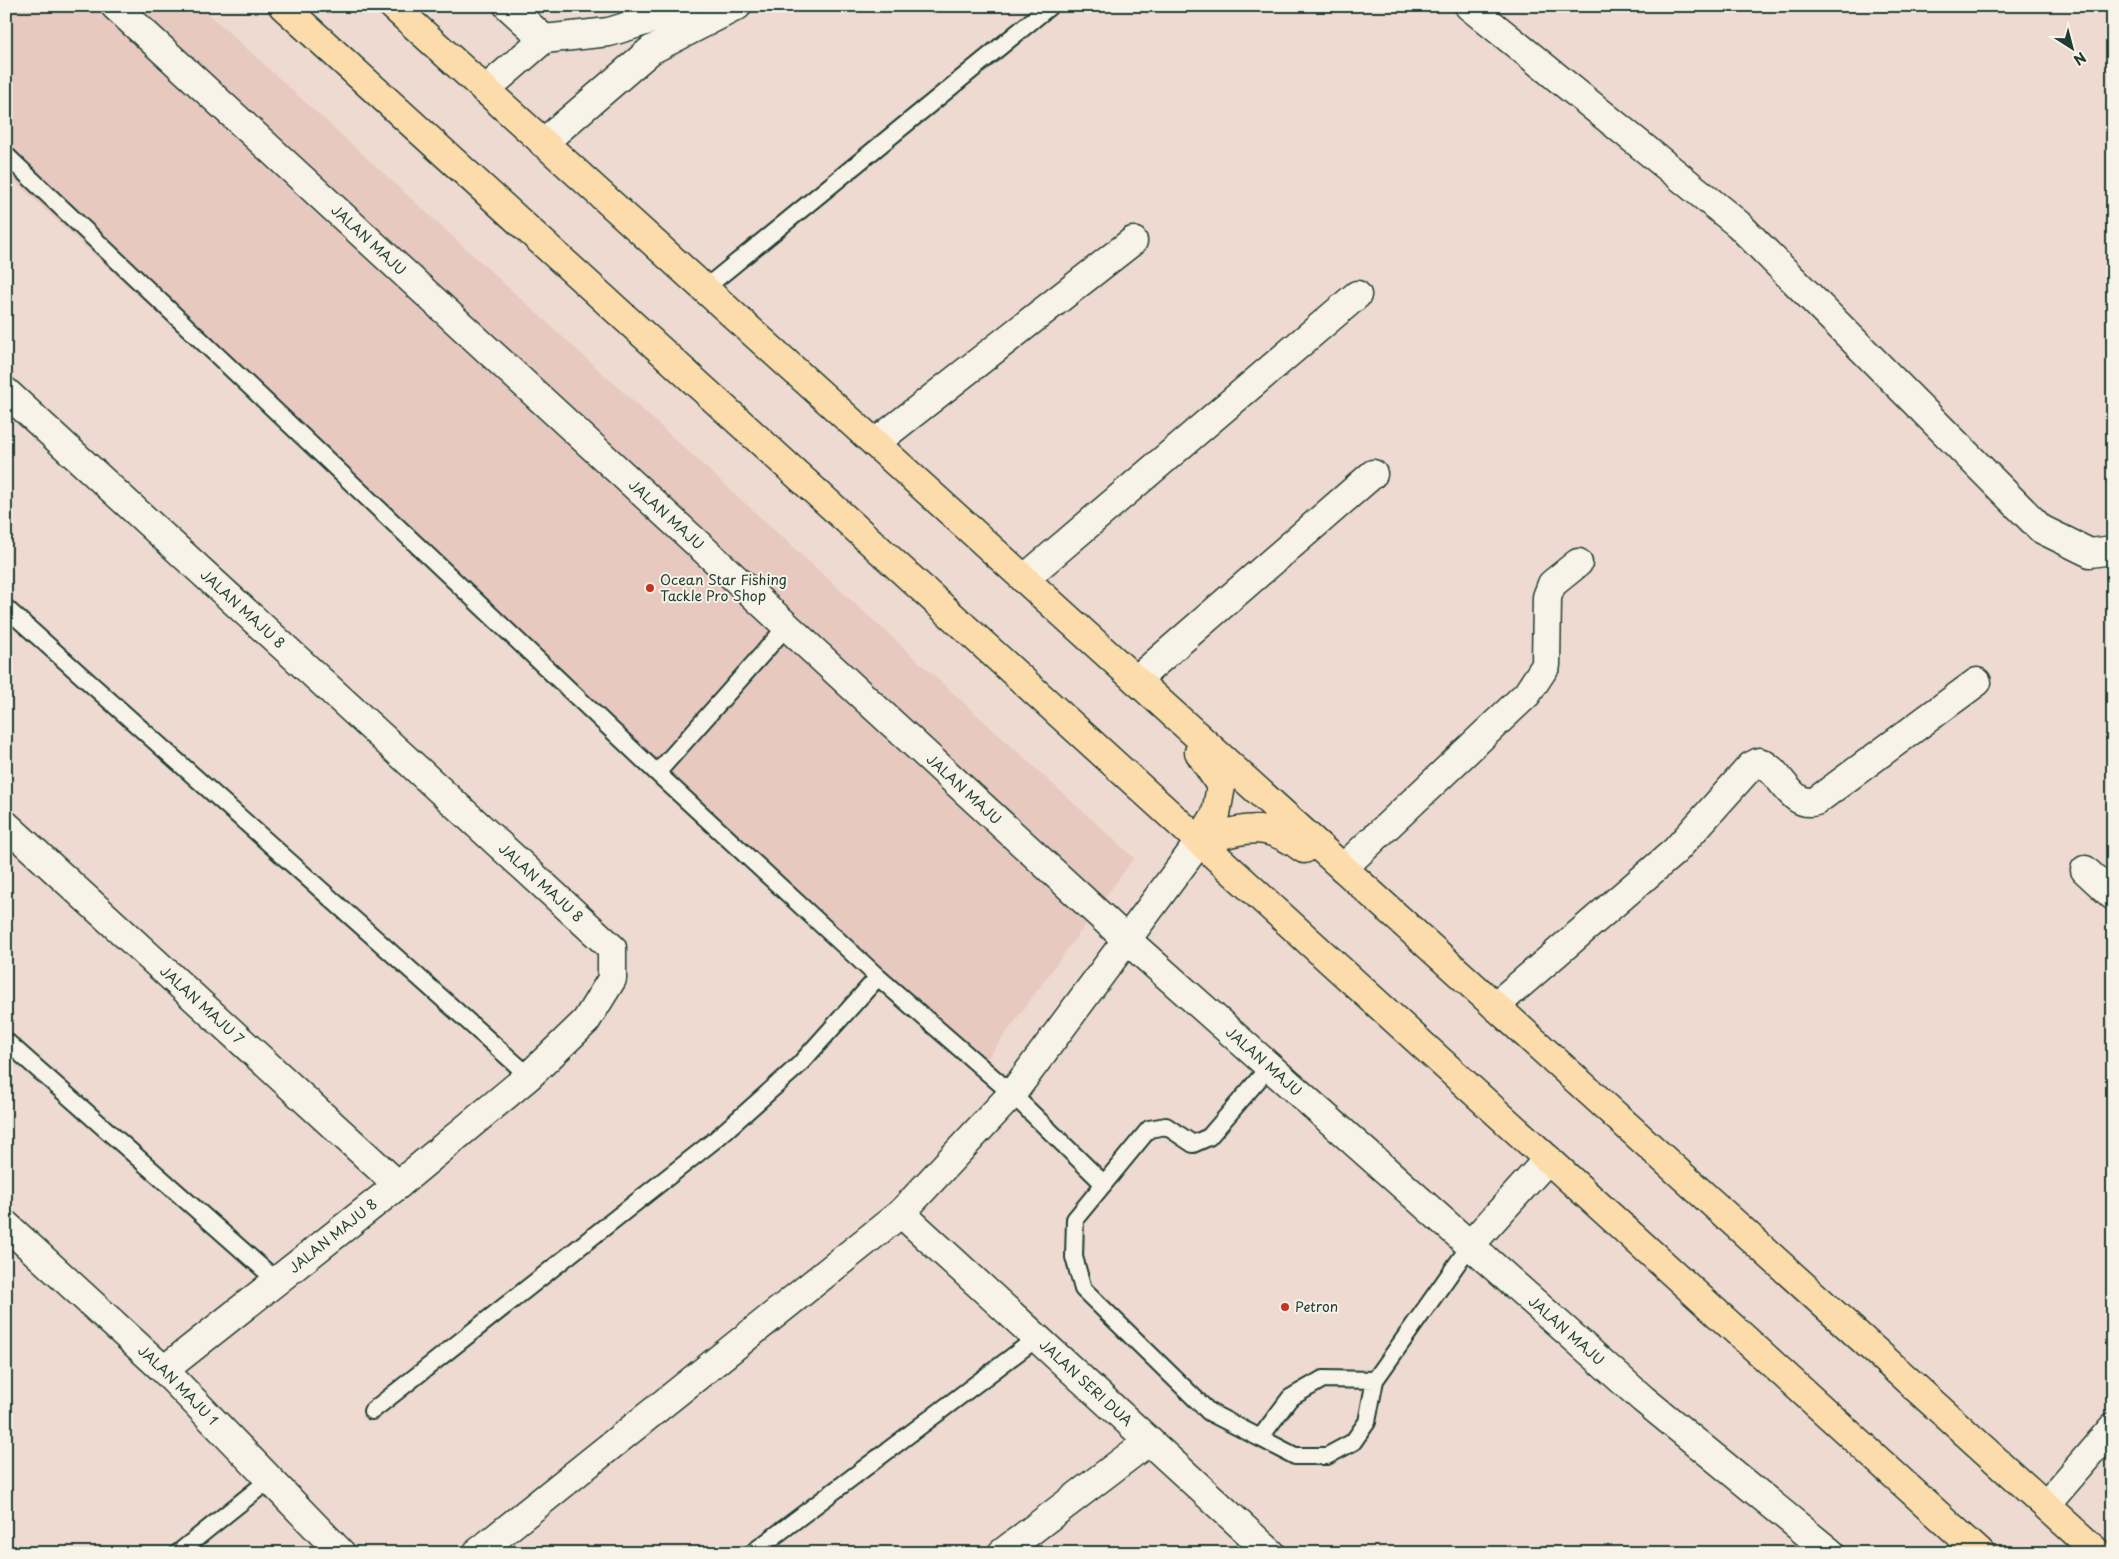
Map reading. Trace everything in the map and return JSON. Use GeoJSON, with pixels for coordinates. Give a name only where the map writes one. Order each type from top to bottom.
{"type":"FeatureCollection","features":[{"type":"Feature","properties":{"kind":"main road"},"geometry":{"type":"LineString","coordinates":[[283,6],[1980,1553]]}},
{"type":"Feature","properties":{"kind":"main road"},"geometry":{"type":"LineString","coordinates":[[393,6],[2098,1553]]}},
{"type":"Feature","properties":{"kind":"main road"},"geometry":{"type":"LineString","coordinates":[[1165,707],[1212,770],[1221,786],[1216,814],[1200,841]]}},
{"type":"Feature","properties":{"kind":"main road"},"geometry":{"type":"LineString","coordinates":[[1200,841],[1260,828],[1275,831],[1320,861],[1348,873]]}},
{"type":"Feature","properties":{"kind":"street","name":"JALAN MAJU"},"geometry":{"type":"LineString","coordinates":[[115,6],[1126,940],[1471,1244],[1643,1399],[1831,1553]]}},
{"type":"Feature","properties":{"kind":"street"},"geometry":{"type":"LineString","coordinates":[[508,6],[544,39]]}},
{"type":"Feature","properties":{"kind":"street"},"geometry":{"type":"LineString","coordinates":[[485,90],[544,39],[609,32],[675,12],[684,6]]}},
{"type":"Feature","properties":{"kind":"street"},"geometry":{"type":"LineString","coordinates":[[543,143],[651,50],[738,6]]}},
{"type":"Feature","properties":{"kind":"street"},"geometry":{"type":"LineString","coordinates":[[1469,6],[1738,224],[2041,529],[2090,553],[2113,550]]}},
{"type":"Feature","properties":{"kind":"street"},"geometry":{"type":"LineString","coordinates":[[874,444],[1133,241]]}},
{"type":"Feature","properties":{"kind":"street"},"geometry":{"type":"LineString","coordinates":[[1024,579],[1357,295]]}},
{"type":"Feature","properties":{"kind":"street","name":"JALAN MAJU 8"},"geometry":{"type":"LineString","coordinates":[[6,392],[612,948],[612,979],[586,1021],[529,1076],[398,1184],[164,1370]]}},
{"type":"Feature","properties":{"kind":"street"},"geometry":{"type":"LineString","coordinates":[[1136,680],[1373,474]]}},
{"type":"Feature","properties":{"kind":"street"},"geometry":{"type":"LineString","coordinates":[[1348,873],[1528,694],[1546,665],[1547,598],[1552,584],[1578,563]]}},
{"type":"Feature","properties":{"kind":"street"},"geometry":{"type":"LineString","coordinates":[[1495,1006],[1675,851],[1751,766],[1759,762],[1768,765],[1798,800],[1807,804],[1816,801],[1977,682]]}},
{"type":"Feature","properties":{"kind":"street","name":"JALAN MAJU 7"},"geometry":{"type":"LineString","coordinates":[[6,825],[398,1184]]}},
{"type":"Feature","properties":{"kind":"street"},"geometry":{"type":"LineString","coordinates":[[477,1553],[901,1213],[1012,1094],[1200,841]]}},
{"type":"Feature","properties":{"kind":"street"},"geometry":{"type":"LineString","coordinates":[[2085,870],[2113,896]]}},
{"type":"Feature","properties":{"kind":"street"},"geometry":{"type":"LineString","coordinates":[[1471,1244],[1548,1159]]}},
{"type":"Feature","properties":{"kind":"street","name":"JALAN SERI DUA"},"geometry":{"type":"LineString","coordinates":[[901,1213],[1270,1553]]}},
{"type":"Feature","properties":{"kind":"street","name":"JALAN MAJU 1"},"geometry":{"type":"LineString","coordinates":[[6,1225],[164,1370],[341,1553]]}},
{"type":"Feature","properties":{"kind":"street"},"geometry":{"type":"LineString","coordinates":[[2046,1505],[2113,1428]]}},
{"type":"Feature","properties":{"kind":"street"},"geometry":{"type":"LineString","coordinates":[[1002,1553],[1149,1442]]}},
{"type":"Feature","properties":{"kind":"lane"},"geometry":{"type":"LineString","coordinates":[[704,289],[1050,6]]}},
{"type":"Feature","properties":{"kind":"lane"},"geometry":{"type":"LineString","coordinates":[[6,155],[657,774],[878,977],[1012,1094],[1104,1184]]}},
{"type":"Feature","properties":{"kind":"lane"},"geometry":{"type":"LineString","coordinates":[[6,608],[529,1076]]}},
{"type":"Feature","properties":{"kind":"lane"},"geometry":{"type":"LineString","coordinates":[[657,774],[787,626]]}},
{"type":"Feature","properties":{"kind":"lane"},"geometry":{"type":"LineString","coordinates":[[372,1411],[716,1139],[799,1065],[878,977]]}},
{"type":"Feature","properties":{"kind":"lane"},"geometry":{"type":"LineString","coordinates":[[6,1041],[277,1281]]}},
{"type":"Feature","properties":{"kind":"lane"},"geometry":{"type":"LineString","coordinates":[[1270,1066],[1209,1137],[1193,1144],[1166,1126],[1149,1129],[1075,1219],[1074,1257],[1083,1289],[1209,1412],[1295,1456],[1327,1456],[1353,1442],[1367,1422],[1375,1380],[1471,1244]]}},
{"type":"Feature","properties":{"kind":"lane"},"geometry":{"type":"LineString","coordinates":[[752,1553],[1037,1338]]}},
{"type":"Feature","properties":{"kind":"lane"},"geometry":{"type":"LineString","coordinates":[[1260,1438],[1290,1398],[1323,1379],[1375,1380]]}},
{"type":"Feature","properties":{"kind":"lane"},"geometry":{"type":"LineString","coordinates":[[178,1553],[270,1479]]}},
{"type":"Feature","properties":{"kind":"shaded area"},"geometry":{"type":"Polygon","coordinates":[[[6,6],[200,6],[1134,858],[977,1073],[6,173],[6,6]]]}},
{"type":"Feature","properties":{"kind":"place","name":"Ocean Star Fishing Tackle Pro Shop"},"geometry":{"type":"Point","coordinates":[650,588]}},
{"type":"Feature","properties":{"kind":"place","name":"Petron"},"geometry":{"type":"Point","coordinates":[1285,1307]}}]}
